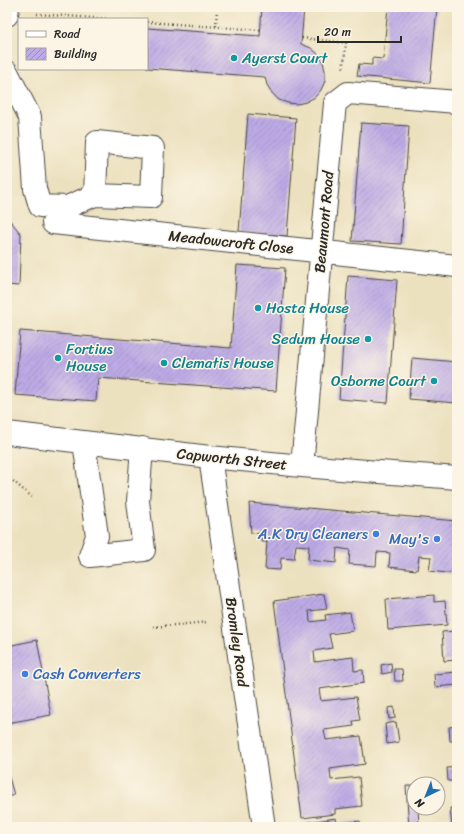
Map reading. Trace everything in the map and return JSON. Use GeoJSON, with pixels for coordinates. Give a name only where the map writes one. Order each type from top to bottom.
{"type":"FeatureCollection","features":[{"type":"Feature","properties":{"kind":"street"},"geometry":{"type":"LineString","coordinates":[[7,15],[8,7]]}},
{"type":"Feature","properties":{"kind":"street"},"geometry":{"type":"LineString","coordinates":[[7,72],[30,117],[36,189],[40,206],[67,208],[95,195]]}},
{"type":"Feature","properties":{"kind":"street"},"geometry":{"type":"LineString","coordinates":[[348,93],[457,102]]}},
{"type":"Feature","properties":{"kind":"street","name":"Beaumont Road"},"geometry":{"type":"LineString","coordinates":[[302,466],[334,103],[348,93]]}},
{"type":"Feature","properties":{"kind":"street","name":"Meadowcroft Close"},"geometry":{"type":"LineString","coordinates":[[53,223],[457,266]]}},
{"type":"Feature","properties":{"kind":"street","name":"Capworth Street"},"geometry":{"type":"LineString","coordinates":[[7,433],[210,457],[457,478]]}},
{"type":"Feature","properties":{"kind":"street"},"geometry":{"type":"LineString","coordinates":[[84,442],[97,536],[90,556],[144,550],[138,501],[142,448]]}},
{"type":"Feature","properties":{"kind":"street","name":"Bromley Road"},"geometry":{"type":"LineString","coordinates":[[210,457],[264,827]]}},
{"type":"Feature","properties":{"kind":"path"},"geometry":{"type":"LineString","coordinates":[[216,26],[217,7]]}},
{"type":"Feature","properties":{"kind":"path"},"geometry":{"type":"LineString","coordinates":[[37,14],[94,18]]}},
{"type":"Feature","properties":{"kind":"path"},"geometry":{"type":"LineString","coordinates":[[148,22],[260,30]]}},
{"type":"Feature","properties":{"kind":"path"},"geometry":{"type":"LineString","coordinates":[[302,38],[346,43],[342,81],[348,93]]}},
{"type":"Feature","properties":{"kind":"path"},"geometry":{"type":"LineString","coordinates":[[7,476],[32,497]]}},
{"type":"Feature","properties":{"kind":"path"},"geometry":{"type":"LineString","coordinates":[[153,627],[234,619]]}},
{"type":"Feature","properties":{"kind":"building","name":"Ayerst Court"},"geometry":{"type":"Polygon","coordinates":[[[262,7],[304,7],[301,44],[311,48],[318,54],[323,62],[325,71],[325,81],[321,90],[315,97],[306,102],[297,104],[279,100],[267,85],[265,77],[148,68],[148,28],[260,36],[262,7]]]}},
{"type":"Feature","properties":{"kind":"building"},"geometry":{"type":"Polygon","coordinates":[[[388,7],[437,7],[430,83],[357,76],[359,64],[372,65],[372,58],[383,59],[388,7]]]}},
{"type":"Feature","properties":{"kind":"building"},"geometry":{"type":"Polygon","coordinates":[[[248,114],[296,118],[287,236],[239,232],[248,114]]]}},
{"type":"Feature","properties":{"kind":"building"},"geometry":{"type":"Polygon","coordinates":[[[361,123],[409,126],[401,244],[352,241],[361,123]]]}},
{"type":"Feature","properties":{"kind":"building"},"geometry":{"type":"Polygon","coordinates":[[[7,217],[21,234],[19,286],[7,285],[7,217]]]}},
{"type":"Feature","properties":{"kind":"building"},"geometry":{"type":"Polygon","coordinates":[[[237,265],[285,268],[276,391],[98,378],[96,401],[15,395],[20,331],[231,348],[237,265]]]}},
{"type":"Feature","properties":{"kind":"building","name":"Sedum House"},"geometry":{"type":"Polygon","coordinates":[[[348,276],[397,280],[388,403],[339,399],[348,276]]]}},
{"type":"Feature","properties":{"kind":"building","name":"Osborne Court"},"geometry":{"type":"Polygon","coordinates":[[[412,358],[457,362],[457,403],[409,399],[412,358]]]}},
{"type":"Feature","properties":{"kind":"building"},"geometry":{"type":"Polygon","coordinates":[[[249,503],[457,521],[457,574],[429,571],[431,557],[419,556],[417,570],[389,567],[390,553],[377,552],[376,566],[349,564],[350,550],[337,548],[336,563],[308,560],[309,546],[296,545],[294,559],[281,558],[280,570],[265,569],[267,542],[261,542],[262,534],[251,533],[249,503]]]}},
{"type":"Feature","properties":{"kind":"building"},"geometry":{"type":"Polygon","coordinates":[[[324,594],[327,609],[309,611],[310,622],[326,620],[325,615],[350,612],[353,631],[329,634],[332,648],[314,651],[315,662],[353,657],[354,671],[363,670],[364,683],[319,689],[321,701],[356,697],[360,720],[353,721],[354,726],[324,730],[326,740],[361,736],[365,764],[330,769],[331,780],[359,777],[362,806],[335,809],[335,814],[302,818],[274,601],[324,594]]]}},
{"type":"Feature","properties":{"kind":"building"},"geometry":{"type":"Polygon","coordinates":[[[434,595],[434,602],[445,601],[447,625],[388,630],[386,599],[434,595]]]}},
{"type":"Feature","properties":{"kind":"building"},"geometry":{"type":"Polygon","coordinates":[[[457,631],[457,660],[444,661],[442,632],[457,631]]]}},
{"type":"Feature","properties":{"kind":"building","name":"Cash Converters"},"geometry":{"type":"Polygon","coordinates":[[[37,640],[51,715],[7,723],[7,646],[37,640]]]}},
{"type":"Feature","properties":{"kind":"building"},"geometry":{"type":"Polygon","coordinates":[[[391,663],[392,672],[382,674],[381,665],[391,663]]]}},
{"type":"Feature","properties":{"kind":"building"},"geometry":{"type":"Polygon","coordinates":[[[394,669],[402,669],[403,681],[395,681],[394,669]]]}},
{"type":"Feature","properties":{"kind":"building"},"geometry":{"type":"Polygon","coordinates":[[[457,672],[457,685],[435,687],[434,674],[457,672]]]}},
{"type":"Feature","properties":{"kind":"building"},"geometry":{"type":"Polygon","coordinates":[[[394,707],[395,718],[389,719],[388,708],[394,707]]]}},
{"type":"Feature","properties":{"kind":"building"},"geometry":{"type":"Polygon","coordinates":[[[396,722],[399,742],[387,744],[385,724],[396,722]]]}},
{"type":"Feature","properties":{"kind":"building"},"geometry":{"type":"Polygon","coordinates":[[[457,726],[457,741],[450,741],[449,727],[457,726]]]}},
{"type":"Feature","properties":{"kind":"building"},"geometry":{"type":"Polygon","coordinates":[[[457,767],[457,781],[448,781],[447,768],[457,767]]]}},
{"type":"Feature","properties":{"kind":"building"},"geometry":{"type":"Polygon","coordinates":[[[7,770],[14,795],[7,797],[7,770]]]}},
{"type":"Feature","properties":{"kind":"building"},"geometry":{"type":"Polygon","coordinates":[[[457,807],[457,827],[452,827],[450,808],[457,807]]]}},
{"type":"Feature","properties":{"kind":"building"},"geometry":{"type":"Polygon","coordinates":[[[408,816],[418,816],[419,827],[409,827],[408,816]]]}},
{"type":"Feature","properties":{"kind":"building"},"geometry":{"type":"Polygon","coordinates":[[[336,818],[337,824],[360,821],[361,827],[303,827],[303,823],[336,818]]]}},
{"type":"Feature","properties":{"kind":"place","name":"Ayerst Court"},"geometry":{"type":"Point","coordinates":[234,58]}},
{"type":"Feature","properties":{"kind":"place","name":"Hosta House"},"geometry":{"type":"Point","coordinates":[258,308]}},
{"type":"Feature","properties":{"kind":"place","name":"Sedum House"},"geometry":{"type":"Point","coordinates":[368,339]}},
{"type":"Feature","properties":{"kind":"place","name":"Fortius House"},"geometry":{"type":"Point","coordinates":[58,358]}},
{"type":"Feature","properties":{"kind":"place","name":"Clematis House"},"geometry":{"type":"Point","coordinates":[164,363]}},
{"type":"Feature","properties":{"kind":"place","name":"Osborne Court"},"geometry":{"type":"Point","coordinates":[434,381]}},
{"type":"Feature","properties":{"kind":"place","name":"A.K Dry Cleaners"},"geometry":{"type":"Point","coordinates":[376,534]}},
{"type":"Feature","properties":{"kind":"place","name":"May's"},"geometry":{"type":"Point","coordinates":[437,539]}},
{"type":"Feature","properties":{"kind":"place","name":"Cash Converters"},"geometry":{"type":"Point","coordinates":[25,674]}}]}
